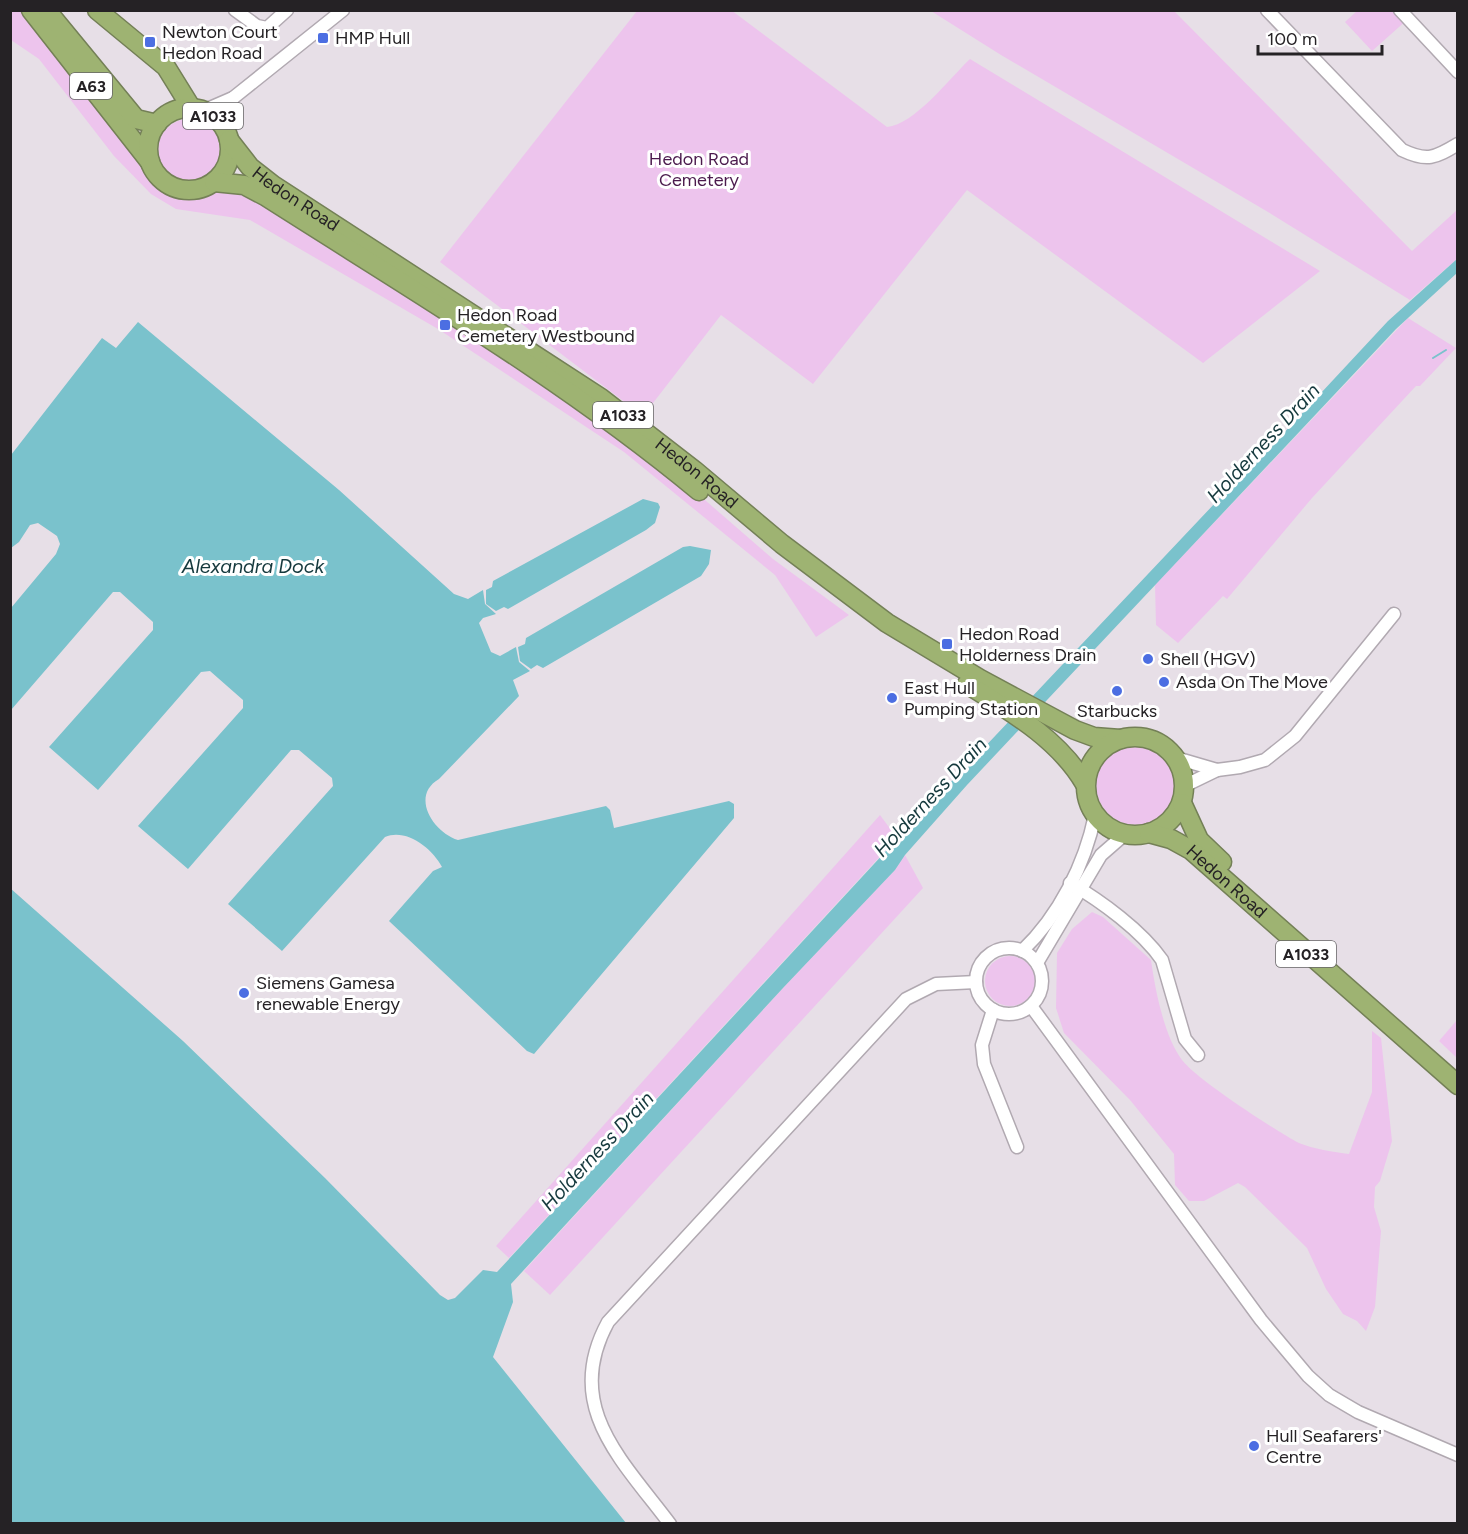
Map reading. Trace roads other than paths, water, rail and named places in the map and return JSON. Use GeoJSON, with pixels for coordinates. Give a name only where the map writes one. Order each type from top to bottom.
{"type":"FeatureCollection","features":[{"type":"Feature","properties":{"kind":"highway","name":"A63"},"geometry":{"type":"LineString","coordinates":[[31,10],[150,162]]}},
{"type":"Feature","properties":{"kind":"highway","name":"A63"},"geometry":{"type":"LineString","coordinates":[[46,10],[136,120],[157,124]]}},
{"type":"Feature","properties":{"kind":"highway","name":"A1033"},"geometry":{"type":"LineString","coordinates":[[97,10],[156,57],[197,110],[219,122],[227,135],[228,163],[214,182],[196,189],[177,188],[165,182],[150,162],[149,142],[157,124],[172,112],[197,110]]}},
{"type":"Feature","properties":{"kind":"highway","name":"A1033"},"geometry":{"type":"LineString","coordinates":[[172,112],[176,80]]}},
{"type":"Feature","properties":{"kind":"highway","name":"Hedon Road"},"geometry":{"type":"LineString","coordinates":[[227,135],[250,167],[273,185],[601,398],[694,470],[782,544],[887,623],[1011,704],[1070,761],[1085,784]]}},
{"type":"Feature","properties":{"kind":"highway","name":"Hedon Road"},"geometry":{"type":"LineString","coordinates":[[214,182],[244,185],[265,196],[593,409],[775,553],[880,629],[1011,704],[1050,716],[1083,734],[1120,739]]}},
{"type":"Feature","properties":{"kind":"highway","name":"A1033"},"geometry":{"type":"LineString","coordinates":[[1120,739],[1134,736],[1151,739],[1168,749],[1176,758],[1183,794]]}},
{"type":"Feature","properties":{"kind":"highway"},"geometry":{"type":"LineString","coordinates":[[1085,784],[1088,770],[1095,756],[1106,745],[1120,739]]}},
{"type":"Feature","properties":{"kind":"highway","name":"A1033"},"geometry":{"type":"LineString","coordinates":[[1085,784],[1088,801],[1095,815]]}},
{"type":"Feature","properties":{"kind":"highway","name":"Hedon Road"},"geometry":{"type":"LineString","coordinates":[[1183,794],[1193,830],[1205,846],[1269,906],[1458,1071]]}},
{"type":"Feature","properties":{"kind":"highway"},"geometry":{"type":"LineString","coordinates":[[1149,833],[1173,818],[1183,794]]}},
{"type":"Feature","properties":{"kind":"highway"},"geometry":{"type":"LineString","coordinates":[[1095,815],[1113,830],[1125,834]]}},
{"type":"Feature","properties":{"kind":"highway","name":"A1033"},"geometry":{"type":"LineString","coordinates":[[1125,834],[1149,833]]}},
{"type":"Feature","properties":{"kind":"highway","name":"Hedon Road"},"geometry":{"type":"LineString","coordinates":[[1149,833],[1171,839],[1191,850],[1458,1085]]}},
{"type":"Feature","properties":{"kind":"street"},"geometry":{"type":"LineString","coordinates":[[235,10],[257,26],[267,28],[286,10]]}},
{"type":"Feature","properties":{"kind":"street"},"geometry":{"type":"LineString","coordinates":[[197,110],[233,98],[343,10]]}},
{"type":"Feature","properties":{"kind":"street"},"geometry":{"type":"LineString","coordinates":[[1267,10],[1402,150],[1419,159],[1438,156],[1458,144]]}},
{"type":"Feature","properties":{"kind":"street"},"geometry":{"type":"LineString","coordinates":[[1400,10],[1458,72]]}},
{"type":"Feature","properties":{"kind":"street"},"geometry":{"type":"LineString","coordinates":[[227,135],[227,114],[233,98]]}},
{"type":"Feature","properties":{"kind":"street"},"geometry":{"type":"LineString","coordinates":[[1176,758],[1217,770],[1265,760],[1283,747],[1394,614]]}},
{"type":"Feature","properties":{"kind":"street"},"geometry":{"type":"LineString","coordinates":[[1183,794],[1217,770]]}},
{"type":"Feature","properties":{"kind":"street"},"geometry":{"type":"LineString","coordinates":[[1037,963],[1022,951],[1011,948],[990,954],[980,966],[976,982],[978,993],[993,1010],[1013,1014],[1031,1006],[1042,986],[1037,963],[1075,886],[1095,815]]}},
{"type":"Feature","properties":{"kind":"street"},"geometry":{"type":"LineString","coordinates":[[1022,951],[1101,855],[1125,834]]}},
{"type":"Feature","properties":{"kind":"street"},"geometry":{"type":"LineString","coordinates":[[1075,886],[1140,934],[1156,951],[1162,960],[1185,1039],[1198,1055]]}},
{"type":"Feature","properties":{"kind":"street"},"geometry":{"type":"LineString","coordinates":[[670,1524],[613,1449],[595,1411],[591,1369],[597,1345],[608,1322],[906,999],[936,984],[976,982]]}},
{"type":"Feature","properties":{"kind":"street"},"geometry":{"type":"LineString","coordinates":[[1031,1006],[1262,1320],[1308,1376],[1329,1395],[1358,1412],[1458,1455]]}},
{"type":"Feature","properties":{"kind":"street"},"geometry":{"type":"LineString","coordinates":[[993,1010],[982,1045],[984,1064],[1017,1147]]}},
{"type":"Feature","properties":{"kind":"water"},"geometry":{"type":"Polygon","coordinates":[[[1457,259],[1457,273],[1396,329],[967,785],[905,855],[895,870],[783,988],[511,1284],[513,1302],[493,1357],[626,1523],[11,1523],[10,888],[183,1041],[325,1178],[440,1295],[448,1300],[455,1298],[483,1270],[497,1272],[946,786],[970,765],[1388,321],[1457,259]]]}},
{"type":"Feature","properties":{"kind":"water","name":"Alexandra Dock"},"geometry":{"type":"Polygon","coordinates":[[[138,322],[339,490],[454,594],[468,599],[483,590],[485,604],[496,614],[483,618],[479,623],[491,652],[500,656],[516,647],[519,662],[530,671],[513,680],[519,696],[430,786],[426,795],[428,813],[440,829],[458,840],[606,806],[610,810],[614,828],[729,801],[734,804],[734,818],[534,1054],[527,1051],[389,921],[433,871],[442,867],[432,853],[410,838],[401,835],[385,837],[282,951],[228,904],[333,786],[332,778],[299,750],[291,750],[188,869],[138,826],[243,708],[243,700],[210,671],[201,672],[98,790],[49,747],[153,630],[153,622],[120,592],[113,592],[11,710],[11,608],[56,554],[60,544],[57,536],[38,523],[30,525],[19,542],[11,548],[11,455],[102,338],[116,348],[138,322]]]}},
{"type":"Feature","properties":{"kind":"water"},"geometry":{"type":"Polygon","coordinates":[[[643,499],[658,503],[660,507],[655,523],[646,530],[508,609],[504,607],[496,611],[486,604],[486,590],[492,587],[493,581],[643,499]]]}},
{"type":"Feature","properties":{"kind":"water"},"geometry":{"type":"Polygon","coordinates":[[[683,547],[711,550],[709,564],[701,576],[543,668],[537,665],[531,669],[520,661],[518,647],[525,644],[526,638],[683,547]]]}},
{"type":"Feature","properties":{"kind":"waterway"},"geometry":{"type":"LineString","coordinates":[[1433,358],[1446,350]]}},
{"type":"Feature","properties":{"kind":"place","name":"HMP Hull"},"geometry":{"type":"Point","coordinates":[323,38]}},
{"type":"Feature","properties":{"kind":"place","name":"Newton Court Hedon Road"},"geometry":{"type":"Point","coordinates":[150,42]}},
{"type":"Feature","properties":{"kind":"place","name":"Hedon Road Cemetery Westbound"},"geometry":{"type":"Point","coordinates":[445,325]}},
{"type":"Feature","properties":{"kind":"place","name":"Hedon Road Holderness Drain"},"geometry":{"type":"Point","coordinates":[947,644]}},
{"type":"Feature","properties":{"kind":"place","name":"Shell (HGV)"},"geometry":{"type":"Point","coordinates":[1148,659]}},
{"type":"Feature","properties":{"kind":"place","name":"Asda On The Move"},"geometry":{"type":"Point","coordinates":[1164,682]}},
{"type":"Feature","properties":{"kind":"place","name":"Starbucks"},"geometry":{"type":"Point","coordinates":[1117,691]}},
{"type":"Feature","properties":{"kind":"place","name":"East Hull Pumping Station"},"geometry":{"type":"Point","coordinates":[892,698]}},
{"type":"Feature","properties":{"kind":"place","name":"Siemens Gamesa renewable Energy"},"geometry":{"type":"Point","coordinates":[244,993]}},
{"type":"Feature","properties":{"kind":"place","name":"Hull Seafarers' Centre"},"geometry":{"type":"Point","coordinates":[1254,1446]}},
{"type":"Feature","properties":{"kind":"park label","name":"Hedon Road Cemetery"},"geometry":{"type":"Point","coordinates":[699,169]}},
{"type":"Feature","properties":{"kind":"water label","name":"Holderness Drain"},"geometry":{"type":"Point","coordinates":[1263,443]}},
{"type":"Feature","properties":{"kind":"water label","name":"Holderness Drain"},"geometry":{"type":"Point","coordinates":[930,797]}},
{"type":"Feature","properties":{"kind":"water label","name":"Holderness Drain"},"geometry":{"type":"Point","coordinates":[597,1151]}}]}
